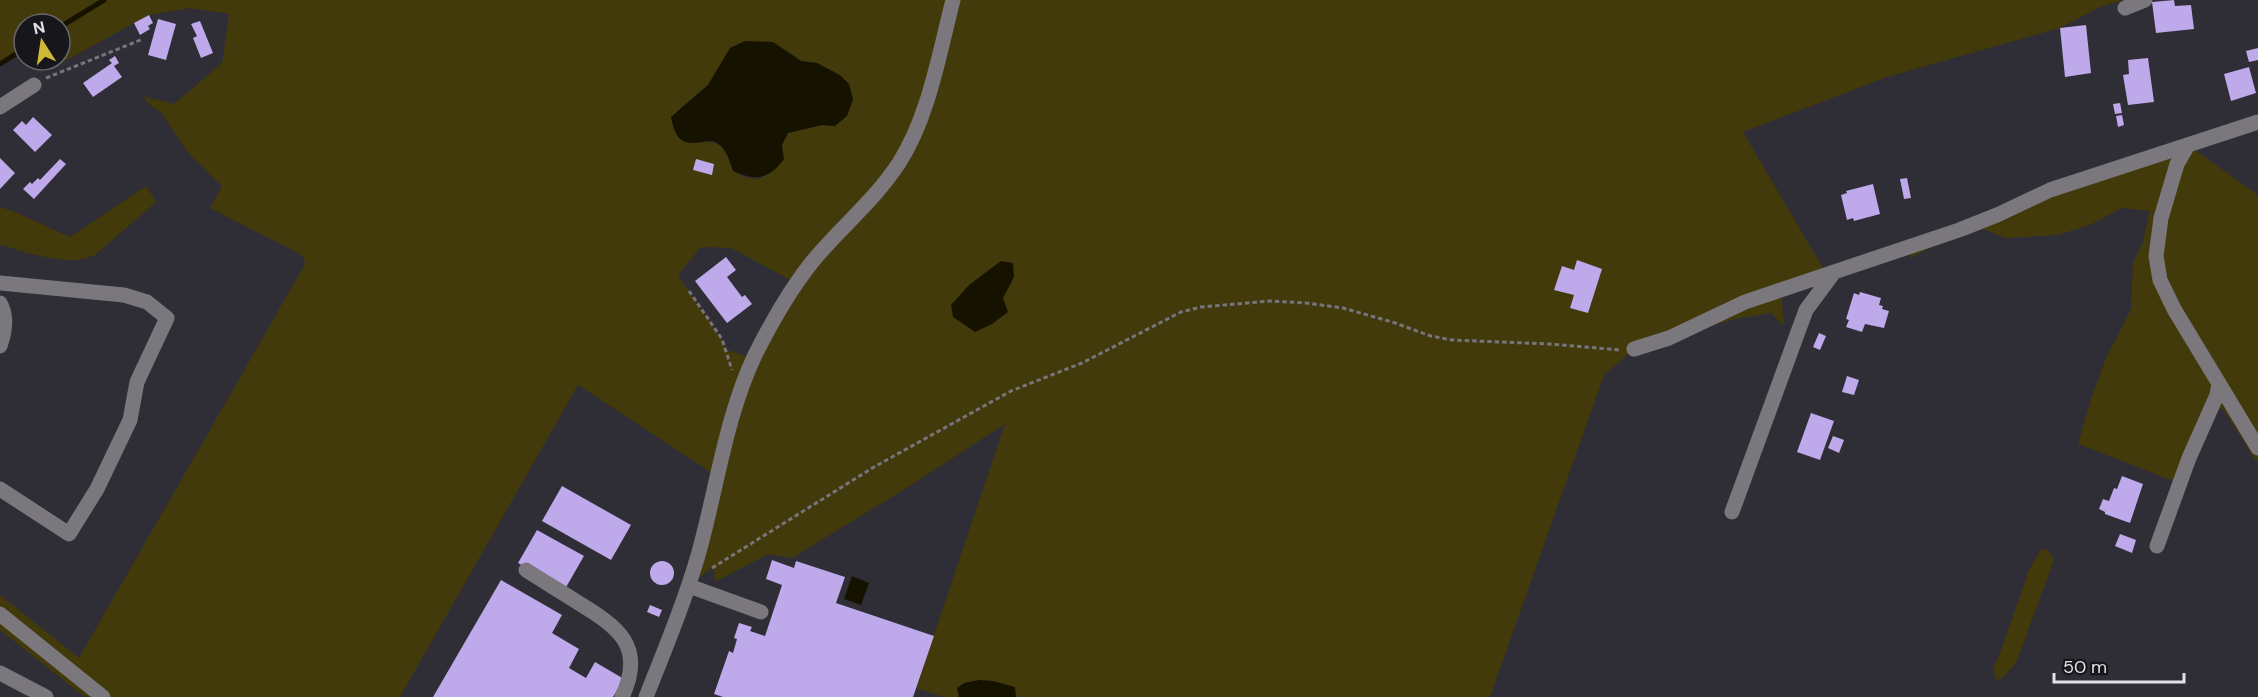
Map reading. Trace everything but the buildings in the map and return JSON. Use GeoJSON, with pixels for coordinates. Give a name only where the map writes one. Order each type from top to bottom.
{"type":"FeatureCollection","features":[{"type":"Feature","properties":{"kind":"lane"},"geometry":{"type":"LineString","coordinates":[[646,697],[689,586],[739,395],[773,320],[796,283],[814,260],[875,196],[899,162],[916,131],[953,0]]}},
{"type":"Feature","properties":{"kind":"lane"},"geometry":{"type":"LineString","coordinates":[[2125,8],[2145,0]]}},
{"type":"Feature","properties":{"kind":"lane"},"geometry":{"type":"LineString","coordinates":[[0,107],[34,85]]}},
{"type":"Feature","properties":{"kind":"lane"},"geometry":{"type":"LineString","coordinates":[[1634,350],[1669,338],[1745,302],[1959,230],[2050,190],[2258,122]]}},
{"type":"Feature","properties":{"kind":"lane"},"geometry":{"type":"LineString","coordinates":[[2188,145],[2177,164],[2161,218],[2157,242],[2157,269],[2166,294],[2258,448]]}},
{"type":"Feature","properties":{"kind":"lane"},"geometry":{"type":"LineString","coordinates":[[1732,512],[1806,310],[1826,280],[1839,270]]}},
{"type":"Feature","properties":{"kind":"lane"},"geometry":{"type":"LineString","coordinates":[[0,283],[131,297],[147,302],[167,318],[137,382],[130,420],[97,489],[69,534],[0,489]]}},
{"type":"Feature","properties":{"kind":"lane"},"geometry":{"type":"LineString","coordinates":[[0,303],[5,315],[0,346]]}},
{"type":"Feature","properties":{"kind":"lane"},"geometry":{"type":"LineString","coordinates":[[2157,546],[2188,458],[2217,396],[2219,383]]}},
{"type":"Feature","properties":{"kind":"lane"},"geometry":{"type":"LineString","coordinates":[[525,570],[601,616],[621,634],[626,642],[631,669],[630,680],[622,697]]}},
{"type":"Feature","properties":{"kind":"lane"},"geometry":{"type":"LineString","coordinates":[[689,586],[762,612]]}},
{"type":"Feature","properties":{"kind":"lane"},"geometry":{"type":"LineString","coordinates":[[0,614],[103,697]]}},
{"type":"Feature","properties":{"kind":"lane"},"geometry":{"type":"LineString","coordinates":[[0,673],[46,697]]}},
{"type":"Feature","properties":{"kind":"path"},"geometry":{"type":"LineString","coordinates":[[34,85],[69,67],[142,39]]}},
{"type":"Feature","properties":{"kind":"path"},"geometry":{"type":"LineString","coordinates":[[689,291],[722,339],[739,395]]}},
{"type":"Feature","properties":{"kind":"path"},"geometry":{"type":"LineString","coordinates":[[689,586],[714,566],[874,467],[1011,391],[1082,363],[1173,316],[1191,310],[1270,301],[1306,303],[1343,308],[1431,336],[1452,340],[1634,350]]}},
{"type":"Feature","properties":{"kind":"shaded area"},"geometry":{"type":"Polygon","coordinates":[[[0,0],[2124,0],[2100,7],[2060,28],[1887,77],[1743,132],[1827,275],[1781,291],[1784,326],[1771,313],[1735,319],[1634,349],[1604,375],[1490,697],[944,697],[916,688],[1005,424],[792,558],[769,554],[715,582],[714,566],[689,586],[718,477],[578,385],[400,697],[85,697],[0,630],[0,595],[79,658],[305,264],[300,254],[210,208],[222,186],[190,155],[161,113],[143,96],[174,104],[222,63],[229,14],[190,8],[149,15],[72,57],[72,12],[12,12],[12,56],[0,64],[0,0]],[[790,53],[708,85],[680,108],[695,143],[711,142],[721,146],[733,171],[747,178],[760,179],[788,133],[822,125],[835,126],[817,63],[801,61],[790,53]],[[701,247],[678,275],[722,339],[727,350],[754,358],[796,283],[731,248],[701,247]]]}},
{"type":"Feature","properties":{"kind":"shaded area"},"geometry":{"type":"Polygon","coordinates":[[[745,41],[773,42],[801,61],[817,63],[840,75],[849,84],[853,99],[847,116],[835,126],[822,125],[788,133],[782,145],[784,159],[773,171],[761,177],[733,171],[725,151],[715,142],[688,143],[684,141],[674,130],[671,117],[708,85],[730,48],[745,41]]]}},
{"type":"Feature","properties":{"kind":"shaded area"},"geometry":{"type":"Polygon","coordinates":[[[2188,145],[2258,195],[2258,464],[2225,412],[2214,404],[2179,483],[2078,444],[2106,358],[2131,309],[2133,262],[2142,245],[2150,211],[2122,208],[2090,225],[2058,235],[2006,238],[1983,229],[1930,248],[1910,258],[1913,245],[2188,145]]]}},
{"type":"Feature","properties":{"kind":"shaded area"},"geometry":{"type":"Polygon","coordinates":[[[146,186],[156,202],[95,255],[72,260],[48,258],[0,245],[0,207],[70,237],[146,186]]]}},
{"type":"Feature","properties":{"kind":"shaded area"},"geometry":{"type":"Polygon","coordinates":[[[1001,261],[1013,263],[1014,277],[1003,298],[1008,312],[992,324],[975,332],[953,317],[951,305],[969,285],[1001,261]]]}},
{"type":"Feature","properties":{"kind":"shaded area"},"geometry":{"type":"Polygon","coordinates":[[[2041,549],[2048,550],[2054,560],[2016,663],[2001,679],[1996,680],[1993,667],[2029,570],[2041,549]]]}},
{"type":"Feature","properties":{"kind":"shaded area"},"geometry":{"type":"Polygon","coordinates":[[[852,576],[869,583],[861,605],[844,599],[852,576]]]}},
{"type":"Feature","properties":{"kind":"shaded area"},"geometry":{"type":"Polygon","coordinates":[[[979,680],[1015,687],[1016,697],[959,697],[957,688],[964,683],[979,680]]]}},
{"type":"Feature","properties":{"kind":"waterway"},"geometry":{"type":"LineString","coordinates":[[72,20],[104,0]]}},
{"type":"Feature","properties":{"kind":"waterway"},"geometry":{"type":"LineString","coordinates":[[0,64],[12,56]]}}]}
